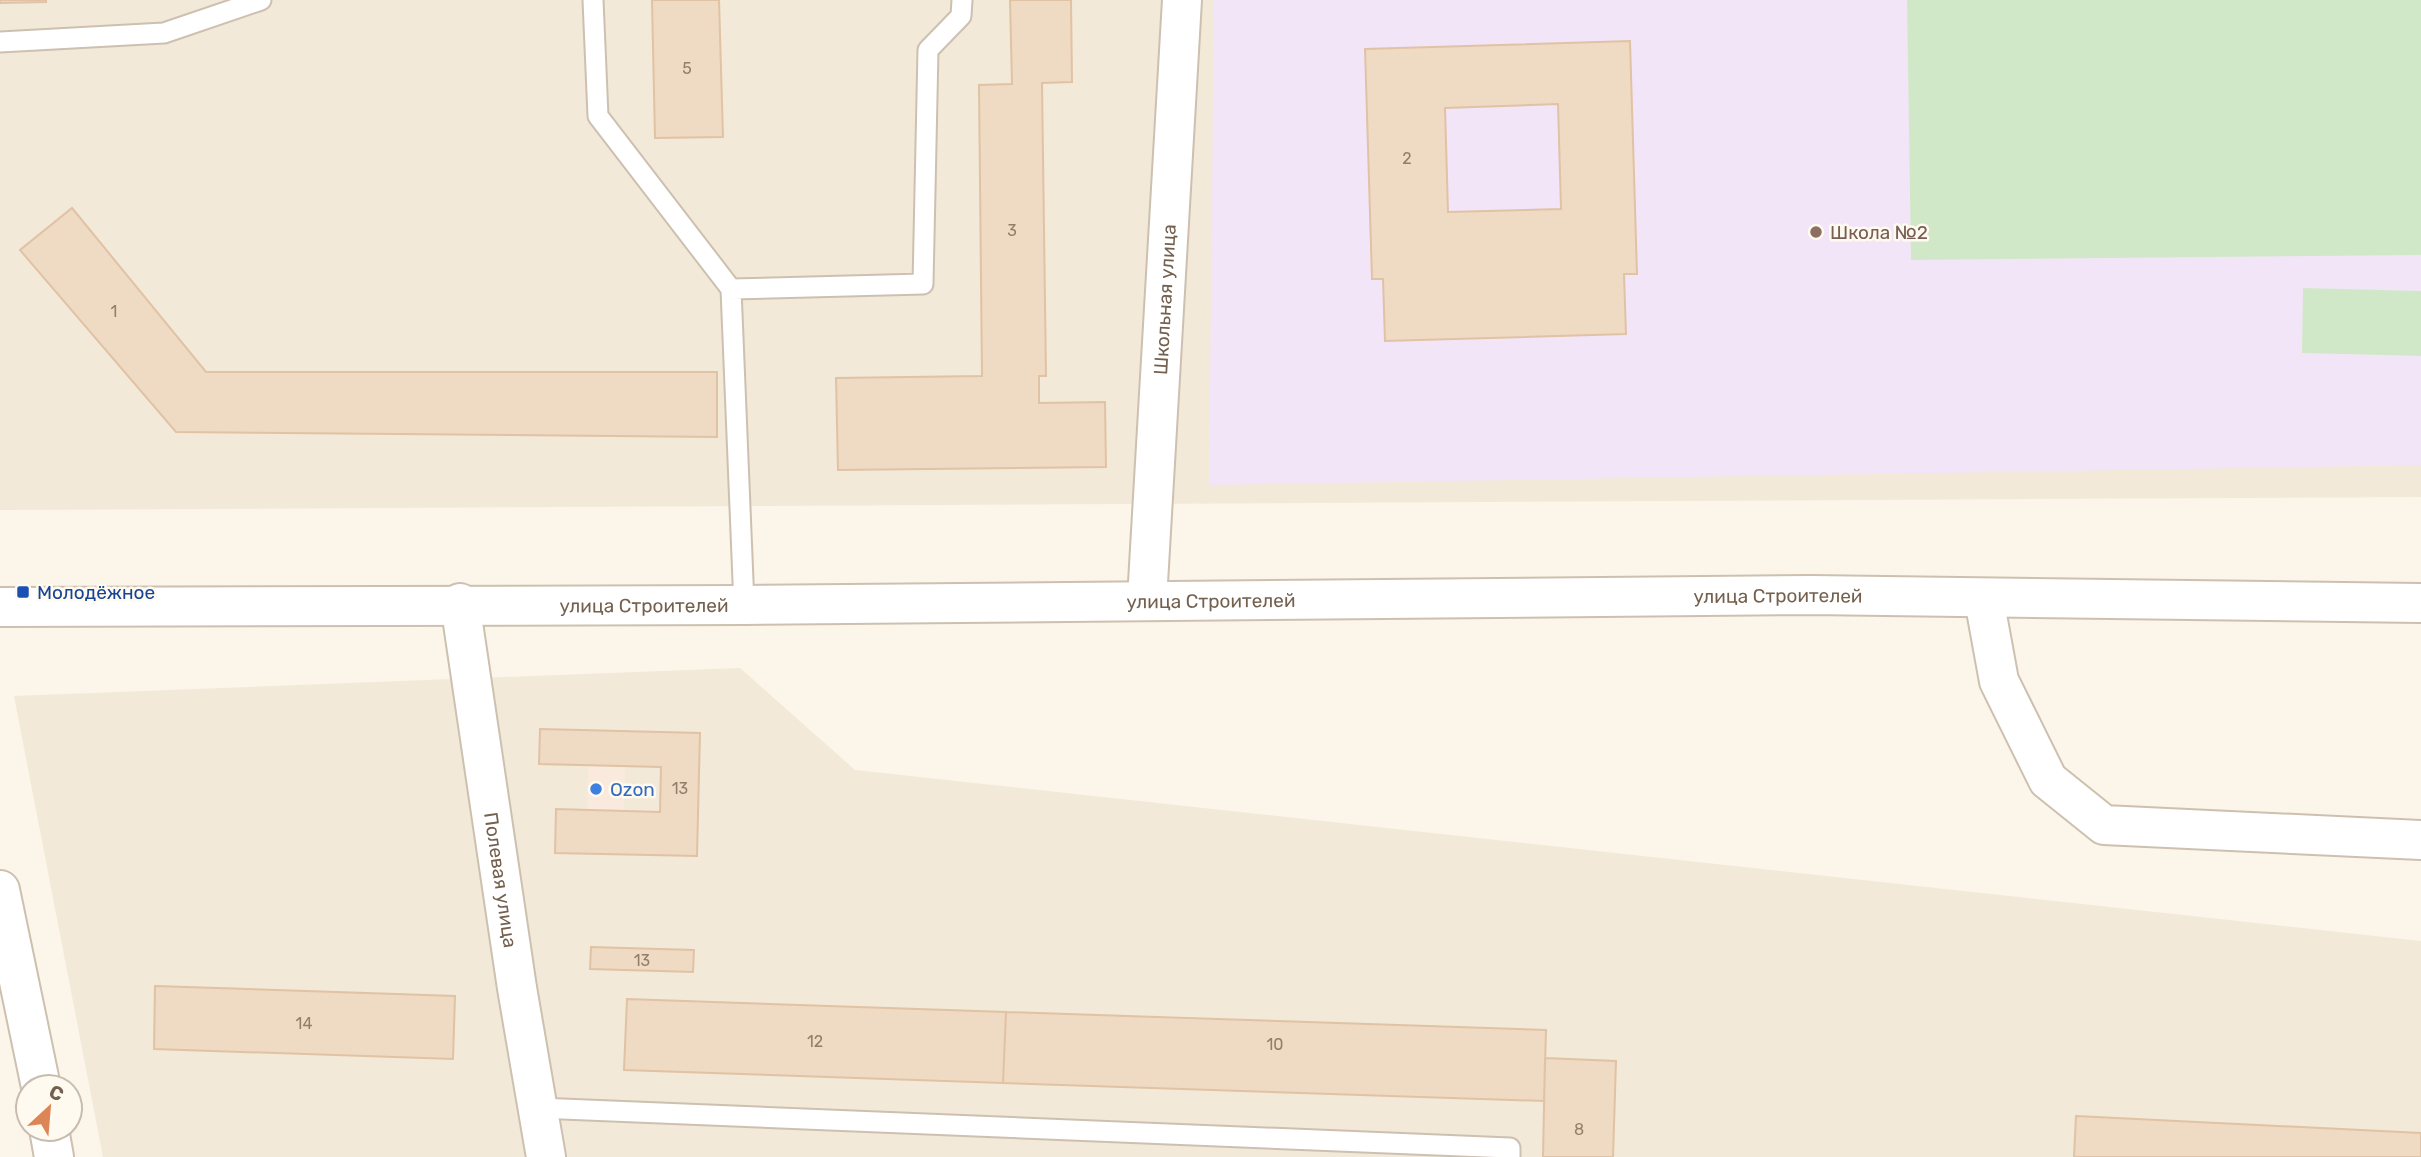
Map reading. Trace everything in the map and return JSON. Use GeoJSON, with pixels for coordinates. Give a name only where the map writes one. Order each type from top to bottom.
{"type":"FeatureCollection","features":[{"type":"Feature","properties":{"kind":"street","name":"Школьная улица"},"geometry":{"type":"LineString","coordinates":[[1147,600],[1182,0]]}},
{"type":"Feature","properties":{"kind":"street","name":"улица Строителей"},"geometry":{"type":"LineString","coordinates":[[0,607],[460,603],[744,605],[1811,595],[2421,603]]}},
{"type":"Feature","properties":{"kind":"street"},"geometry":{"type":"LineString","coordinates":[[1984,599],[1999,681],[2048,780],[2104,825],[2421,840]]}},
{"type":"Feature","properties":{"kind":"street","name":"Полевая улица"},"geometry":{"type":"LineString","coordinates":[[460,603],[546,1157]]}},
{"type":"Feature","properties":{"kind":"street"},"geometry":{"type":"LineString","coordinates":[[0,890],[38,1073]]}},
{"type":"Feature","properties":{"kind":"lane"},"geometry":{"type":"LineString","coordinates":[[0,42],[164,33],[261,0]]}},
{"type":"Feature","properties":{"kind":"lane"},"geometry":{"type":"LineString","coordinates":[[593,0],[598,116],[731,289],[744,605]]}},
{"type":"Feature","properties":{"kind":"lane"},"geometry":{"type":"LineString","coordinates":[[731,289],[923,285],[928,50],[961,16],[962,0]]}},
{"type":"Feature","properties":{"kind":"lane"},"geometry":{"type":"LineString","coordinates":[[538,1108],[1510,1148],[1510,1157]]}},
{"type":"Feature","properties":{"kind":"shaded area"},"geometry":{"type":"Polygon","coordinates":[[[0,0],[2421,0],[2421,497],[0,510],[0,0]]]}},
{"type":"Feature","properties":{"kind":"shaded area","name":"Школа №2"},"geometry":{"type":"Polygon","coordinates":[[[1214,0],[2421,0],[2421,465],[1209,485],[1214,0]]]}},
{"type":"Feature","properties":{"kind":"shaded area"},"geometry":{"type":"Polygon","coordinates":[[[740,668],[855,770],[2421,941],[2421,1157],[103,1157],[14,696],[740,668]]]}},
{"type":"Feature","properties":{"kind":"shaded area"},"geometry":{"type":"Polygon","coordinates":[[[588,765],[625,766],[624,810],[587,809],[588,765]]]}},
{"type":"Feature","properties":{"kind":"green space"},"geometry":{"type":"Polygon","coordinates":[[[1907,0],[2421,0],[2421,255],[1911,260],[1907,0]]]}},
{"type":"Feature","properties":{"kind":"green space"},"geometry":{"type":"Polygon","coordinates":[[[2303,288],[2421,291],[2421,356],[2302,353],[2303,288]]]}},
{"type":"Feature","properties":{"kind":"building"},"geometry":{"type":"Polygon","coordinates":[[[0,0],[46,0],[46,2],[0,3],[0,0]]]}},
{"type":"Feature","properties":{"kind":"building"},"geometry":{"type":"Polygon","coordinates":[[[652,0],[719,0],[723,137],[655,138],[652,0]]]}},
{"type":"Feature","properties":{"kind":"building"},"geometry":{"type":"Polygon","coordinates":[[[1010,0],[1071,0],[1072,82],[1042,83],[1046,376],[1039,376],[1039,403],[1105,402],[1106,467],[838,470],[836,378],[982,376],[979,85],[1012,84],[1010,0]]]}},
{"type":"Feature","properties":{"kind":"building"},"geometry":{"type":"Polygon","coordinates":[[[1630,41],[1637,274],[1624,274],[1626,334],[1385,341],[1383,279],[1372,279],[1365,49],[1630,41]],[[1558,104],[1445,108],[1448,212],[1561,209],[1558,104]]]}},
{"type":"Feature","properties":{"kind":"building"},"geometry":{"type":"Polygon","coordinates":[[[72,208],[206,372],[717,372],[717,437],[176,432],[20,250],[72,208]]]}},
{"type":"Feature","properties":{"kind":"building"},"geometry":{"type":"Polygon","coordinates":[[[540,729],[700,733],[697,856],[555,853],[556,809],[660,812],[661,767],[539,764],[540,729]]]}},
{"type":"Feature","properties":{"kind":"building"},"geometry":{"type":"Polygon","coordinates":[[[591,947],[694,950],[693,972],[590,969],[591,947]]]}},
{"type":"Feature","properties":{"kind":"building"},"geometry":{"type":"Polygon","coordinates":[[[155,986],[455,996],[453,1059],[154,1049],[155,986]]]}},
{"type":"Feature","properties":{"kind":"building"},"geometry":{"type":"Polygon","coordinates":[[[627,999],[1006,1012],[1003,1083],[624,1070],[627,999]]]}},
{"type":"Feature","properties":{"kind":"building"},"geometry":{"type":"Polygon","coordinates":[[[1006,1012],[1546,1030],[1544,1101],[1003,1083],[1006,1012]]]}},
{"type":"Feature","properties":{"kind":"building"},"geometry":{"type":"Polygon","coordinates":[[[1545,1058],[1616,1061],[1613,1157],[1543,1157],[1545,1058]]]}},
{"type":"Feature","properties":{"kind":"building"},"geometry":{"type":"Polygon","coordinates":[[[2076,1116],[2421,1133],[2421,1157],[2074,1157],[2076,1116]]]}},
{"type":"Feature","properties":{"kind":"place","name":"Школа №2"},"geometry":{"type":"Point","coordinates":[1816,232]}},
{"type":"Feature","properties":{"kind":"place","name":"Молодёжное"},"geometry":{"type":"Point","coordinates":[23,592]}},
{"type":"Feature","properties":{"kind":"place","name":"Ozon"},"geometry":{"type":"Point","coordinates":[596,789]}}]}
